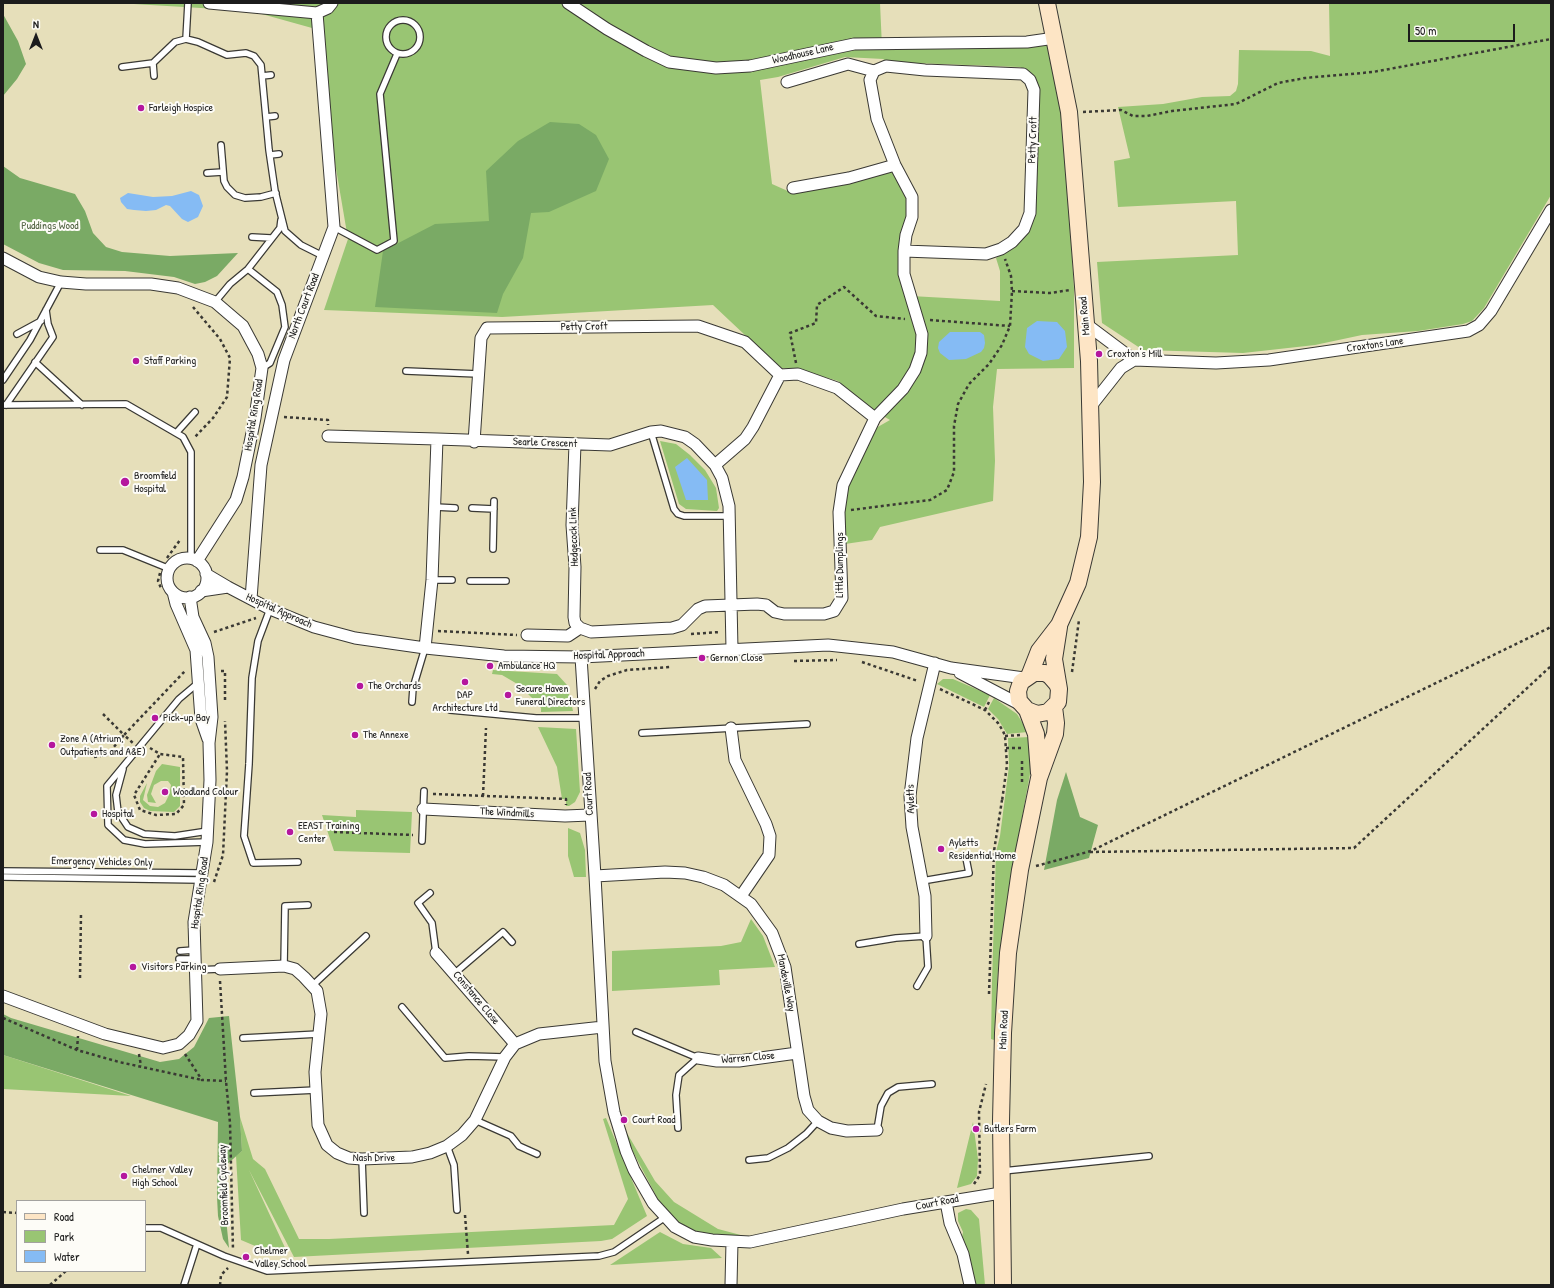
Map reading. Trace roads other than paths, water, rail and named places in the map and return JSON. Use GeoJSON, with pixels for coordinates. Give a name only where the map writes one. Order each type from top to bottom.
{"type":"FeatureCollection","features":[{"type":"Feature","properties":{"kind":"main road","name":"Main Road"},"geometry":{"type":"LineString","coordinates":[[1039,778],[1036,734],[1018,691],[1039,651],[1059,625],[1078,583],[1089,537],[1092,482],[1091,406],[1086,324],[1069,112],[1047,3]]}},
{"type":"Feature","properties":{"kind":"main road","name":"Main Road"},"geometry":{"type":"LineString","coordinates":[[1003,1285],[1001,1171],[1003,1033],[1008,953],[1020,870],[1039,778],[1055,734],[1056,723],[1054,707],[1059,695],[1059,688],[1054,659],[1059,625]]}},
{"type":"Feature","properties":{"kind":"main road"},"geometry":{"type":"LineString","coordinates":[[1027,676],[1045,673],[1054,679],[1059,688]]}},
{"type":"Feature","properties":{"kind":"main road"},"geometry":{"type":"LineString","coordinates":[[1024,708],[1037,714],[1042,714],[1054,707]]}},
{"type":"Feature","properties":{"kind":"street"},"geometry":{"type":"LineString","coordinates":[[209,3],[317,13],[328,8],[332,3]]}},
{"type":"Feature","properties":{"kind":"street","name":"Woodhouse Lane"},"geometry":{"type":"LineString","coordinates":[[568,3],[607,29],[669,62],[716,68],[750,66],[854,44],[1027,42],[1055,38]]}},
{"type":"Feature","properties":{"kind":"street","name":"North Court Road"},"geometry":{"type":"LineString","coordinates":[[251,599],[261,465],[271,416],[284,360],[334,227],[317,13]]}},
{"type":"Feature","properties":{"kind":"street","name":"Petty Croft"},"geometry":{"type":"LineString","coordinates":[[787,82],[848,64],[874,70],[886,66],[925,70],[1023,74],[1030,80],[1034,90],[1030,213],[1024,229],[1012,242],[1001,250],[986,254],[904,251]]}},
{"type":"Feature","properties":{"kind":"street"},"geometry":{"type":"LineString","coordinates":[[716,465],[749,433],[780,375],[798,374],[837,388],[876,418],[903,389],[915,370],[921,354],[922,334],[904,274],[904,251],[906,235],[912,217],[912,197],[894,164],[877,119],[870,80],[874,70]]}},
{"type":"Feature","properties":{"kind":"street"},"geometry":{"type":"LineString","coordinates":[[793,188],[849,178],[894,164]]}},
{"type":"Feature","properties":{"kind":"street","name":"Croxtons Lane"},"geometry":{"type":"LineString","coordinates":[[1134,360],[1216,363],[1269,360],[1468,331],[1479,325],[1491,311],[1551,210]]}},
{"type":"Feature","properties":{"kind":"street","name":"Hospital Ring Road"},"geometry":{"type":"LineString","coordinates":[[3,258],[39,277],[61,282],[86,284],[151,284],[178,288],[215,302],[243,326],[258,354],[259,372],[255,418],[241,489],[225,520],[194,560]]}},
{"type":"Feature","properties":{"kind":"street"},"geometry":{"type":"LineString","coordinates":[[1086,324],[1134,360],[1121,368],[1091,406]]}},
{"type":"Feature","properties":{"kind":"street","name":"Petty Croft"},"geometry":{"type":"LineString","coordinates":[[474,442],[481,338],[487,328],[698,326],[745,342],[780,375]]}},
{"type":"Feature","properties":{"kind":"street","name":"Little Dumplings"},"geometry":{"type":"LineString","coordinates":[[730,605],[766,606],[775,612],[784,614],[824,614],[834,611],[842,598],[839,512],[843,485],[876,418]]}},
{"type":"Feature","properties":{"kind":"street","name":"Searle Crescent"},"geometry":{"type":"LineString","coordinates":[[328,436],[437,439],[474,442],[610,445],[651,432],[673,433],[685,437],[707,455],[716,465],[727,495],[730,516],[730,605],[732,649]]}},
{"type":"Feature","properties":{"kind":"street"},"geometry":{"type":"LineString","coordinates":[[425,648],[432,580],[437,439]]}},
{"type":"Feature","properties":{"kind":"street","name":"Hedgecock Link"},"geometry":{"type":"LineString","coordinates":[[575,444],[572,525],[575,567],[574,617],[575,623],[580,628]]}},
{"type":"Feature","properties":{"kind":"street"},"geometry":{"type":"LineString","coordinates":[[166,567],[177,561],[194,560],[202,564],[207,580],[201,591]]}},
{"type":"Feature","properties":{"kind":"street","name":"Hospital Ring Road"},"geometry":{"type":"LineString","coordinates":[[166,567],[168,581],[176,604],[196,650],[201,719],[209,743]]}},
{"type":"Feature","properties":{"kind":"street","name":"Hospital Approach"},"geometry":{"type":"LineString","coordinates":[[206,574],[251,599],[266,612],[332,633],[425,648],[504,656],[581,657],[797,645],[841,646],[893,652],[951,668],[1027,676]]}},
{"type":"Feature","properties":{"kind":"street"},"geometry":{"type":"LineString","coordinates":[[173,592],[184,597],[190,597],[201,591],[228,587]]}},
{"type":"Feature","properties":{"kind":"street","name":"Hospital Ring Road"},"geometry":{"type":"LineString","coordinates":[[3,996],[105,1034],[163,1048],[179,1044],[189,1035],[197,1021],[194,922],[207,836],[210,780],[209,743],[212,717],[210,671],[205,643],[190,609],[190,597]]}},
{"type":"Feature","properties":{"kind":"street"},"geometry":{"type":"LineString","coordinates":[[526,635],[568,636],[580,628],[591,632],[672,628],[682,625],[698,609],[705,606],[730,605]]}},
{"type":"Feature","properties":{"kind":"street","name":"Court Road"},"geometry":{"type":"LineString","coordinates":[[581,657],[595,876],[602,1027],[608,1088],[619,1131],[634,1170],[653,1203],[664,1218],[679,1230],[694,1237],[732,1242],[771,1238],[902,1209],[1001,1192]]}},
{"type":"Feature","properties":{"kind":"street","name":"Ayletts"},"geometry":{"type":"LineString","coordinates":[[926,936],[926,910],[912,826],[910,779],[917,738],[935,663]]}},
{"type":"Feature","properties":{"kind":"street","name":"Hospital Approach"},"geometry":{"type":"LineString","coordinates":[[951,668],[1024,708]]}},
{"type":"Feature","properties":{"kind":"street"},"geometry":{"type":"LineString","coordinates":[[731,728],[735,760],[766,824],[770,836],[769,855],[741,896]]}},
{"type":"Feature","properties":{"kind":"street","name":"The Windmills"},"geometry":{"type":"LineString","coordinates":[[423,809],[566,816],[590,815]]}},
{"type":"Feature","properties":{"kind":"street","name":"Mandeville Way"},"geometry":{"type":"LineString","coordinates":[[595,876],[665,872],[685,873],[717,882],[741,896],[751,904],[772,933],[779,949],[788,986],[804,1096],[808,1110],[818,1121]]}},
{"type":"Feature","properties":{"kind":"street","name":"Constance Close"},"geometry":{"type":"LineString","coordinates":[[436,953],[455,973],[515,1044]]}},
{"type":"Feature","properties":{"kind":"street","name":"Nash Drive"},"geometry":{"type":"LineString","coordinates":[[220,969],[284,966],[295,969],[313,985],[319,1000],[321,1014],[315,1072],[318,1125],[327,1145],[336,1153],[349,1158],[362,1160],[412,1157],[430,1153],[447,1146],[462,1135],[475,1120],[505,1057],[515,1044],[539,1034],[602,1027]]}},
{"type":"Feature","properties":{"kind":"street","name":"Warren Close"},"geometry":{"type":"LineString","coordinates":[[698,1058],[717,1061],[738,1061],[797,1053]]}},
{"type":"Feature","properties":{"kind":"street"},"geometry":{"type":"LineString","coordinates":[[818,1121],[831,1128],[848,1131],[876,1130]]}},
{"type":"Feature","properties":{"kind":"street"},"geometry":{"type":"LineString","coordinates":[[946,1202],[950,1222],[963,1254],[970,1285]]}},
{"type":"Feature","properties":{"kind":"street"},"geometry":{"type":"LineString","coordinates":[[731,1285],[732,1242]]}},
{"type":"Feature","properties":{"kind":"lane"},"geometry":{"type":"LineString","coordinates":[[186,39],[188,3]]}},
{"type":"Feature","properties":{"kind":"lane"},"geometry":{"type":"LineString","coordinates":[[398,20],[410,21],[418,29],[420,40],[414,50],[409,53],[398,54],[392,51],[386,42],[386,31],[389,26],[398,20]]}},
{"type":"Feature","properties":{"kind":"lane"},"geometry":{"type":"LineString","coordinates":[[122,67],[153,63],[175,42],[186,39],[198,42],[227,55],[246,53],[254,56],[261,65],[270,154],[276,193],[285,231],[301,245],[323,256]]}},
{"type":"Feature","properties":{"kind":"lane"},"geometry":{"type":"LineString","coordinates":[[334,227],[377,250],[394,241],[380,94],[398,54]]}},
{"type":"Feature","properties":{"kind":"lane"},"geometry":{"type":"LineString","coordinates":[[153,63],[154,76]]}},
{"type":"Feature","properties":{"kind":"lane"},"geometry":{"type":"LineString","coordinates":[[262,76],[271,75]]}},
{"type":"Feature","properties":{"kind":"lane"},"geometry":{"type":"LineString","coordinates":[[266,117],[275,116]]}},
{"type":"Feature","properties":{"kind":"lane"},"geometry":{"type":"LineString","coordinates":[[221,145],[223,172],[227,187],[235,195],[253,197],[276,193]]}},
{"type":"Feature","properties":{"kind":"lane"},"geometry":{"type":"LineString","coordinates":[[270,154],[279,154]]}},
{"type":"Feature","properties":{"kind":"lane"},"geometry":{"type":"LineString","coordinates":[[207,173],[223,172]]}},
{"type":"Feature","properties":{"kind":"lane"},"geometry":{"type":"LineString","coordinates":[[215,302],[230,284],[248,268],[270,238],[280,228],[282,217]]}},
{"type":"Feature","properties":{"kind":"lane"},"geometry":{"type":"LineString","coordinates":[[252,237],[270,238]]}},
{"type":"Feature","properties":{"kind":"lane"},"geometry":{"type":"LineString","coordinates":[[248,268],[277,292],[282,305],[285,327],[270,363],[259,372]]}},
{"type":"Feature","properties":{"kind":"lane"},"geometry":{"type":"LineString","coordinates":[[3,380],[41,321],[61,282]]}},
{"type":"Feature","properties":{"kind":"lane"},"geometry":{"type":"LineString","coordinates":[[4,405],[53,337],[48,324],[46,309]]}},
{"type":"Feature","properties":{"kind":"lane"},"geometry":{"type":"LineString","coordinates":[[17,334],[41,321]]}},
{"type":"Feature","properties":{"kind":"lane"},"geometry":{"type":"LineString","coordinates":[[35,362],[82,405]]}},
{"type":"Feature","properties":{"kind":"lane"},"geometry":{"type":"LineString","coordinates":[[406,371],[478,374]]}},
{"type":"Feature","properties":{"kind":"lane"},"geometry":{"type":"LineString","coordinates":[[4,405],[126,404],[177,432],[188,446],[191,460],[191,534],[194,560]]}},
{"type":"Feature","properties":{"kind":"lane"},"geometry":{"type":"LineString","coordinates":[[177,432],[195,412]]}},
{"type":"Feature","properties":{"kind":"lane"},"geometry":{"type":"LineString","coordinates":[[651,432],[674,509],[678,514],[684,516],[730,516]]}},
{"type":"Feature","properties":{"kind":"lane"},"geometry":{"type":"LineString","coordinates":[[493,549],[494,501]]}},
{"type":"Feature","properties":{"kind":"lane"},"geometry":{"type":"LineString","coordinates":[[434,507],[455,508]]}},
{"type":"Feature","properties":{"kind":"lane"},"geometry":{"type":"LineString","coordinates":[[472,508],[494,509]]}},
{"type":"Feature","properties":{"kind":"lane"},"geometry":{"type":"LineString","coordinates":[[100,550],[123,550],[166,567]]}},
{"type":"Feature","properties":{"kind":"lane"},"geometry":{"type":"LineString","coordinates":[[432,580],[452,580]]}},
{"type":"Feature","properties":{"kind":"lane"},"geometry":{"type":"LineString","coordinates":[[470,581],[506,581]]}},
{"type":"Feature","properties":{"kind":"lane"},"geometry":{"type":"LineString","coordinates":[[266,612],[258,641],[252,678],[249,764],[244,836],[253,863],[298,862]]}},
{"type":"Feature","properties":{"kind":"lane"},"geometry":{"type":"LineString","coordinates":[[412,702],[413,688],[425,648]]}},
{"type":"Feature","properties":{"kind":"lane"},"geometry":{"type":"LineString","coordinates":[[198,683],[179,700],[106,786],[108,825],[124,840],[145,844],[207,836]]}},
{"type":"Feature","properties":{"kind":"lane"},"geometry":{"type":"LineString","coordinates":[[450,710],[536,718],[585,718]]}},
{"type":"Feature","properties":{"kind":"lane"},"geometry":{"type":"LineString","coordinates":[[642,733],[807,724]]}},
{"type":"Feature","properties":{"kind":"lane"},"geometry":{"type":"LineString","coordinates":[[123,767],[116,795],[118,812],[128,827],[144,834],[207,836]]}},
{"type":"Feature","properties":{"kind":"lane"},"geometry":{"type":"LineString","coordinates":[[422,838],[424,793]]}},
{"type":"Feature","properties":{"kind":"lane"},"geometry":{"type":"LineString","coordinates":[[922,881],[969,873],[966,858]]}},
{"type":"Feature","properties":{"kind":"lane","name":"Emergency Vehicles Only"},"geometry":{"type":"LineString","coordinates":[[3,870],[200,877]]}},
{"type":"Feature","properties":{"kind":"lane"},"geometry":{"type":"LineString","coordinates":[[3,877],[200,877]]}},
{"type":"Feature","properties":{"kind":"lane"},"geometry":{"type":"LineString","coordinates":[[430,893],[418,903],[432,923],[436,953]]}},
{"type":"Feature","properties":{"kind":"lane"},"geometry":{"type":"LineString","coordinates":[[284,966],[285,906],[308,905]]}},
{"type":"Feature","properties":{"kind":"lane"},"geometry":{"type":"LineString","coordinates":[[455,973],[503,932],[512,942]]}},
{"type":"Feature","properties":{"kind":"lane"},"geometry":{"type":"LineString","coordinates":[[313,985],[366,936]]}},
{"type":"Feature","properties":{"kind":"lane"},"geometry":{"type":"LineString","coordinates":[[859,944],[896,938],[926,936],[928,967],[917,986]]}},
{"type":"Feature","properties":{"kind":"lane"},"geometry":{"type":"LineString","coordinates":[[180,950],[195,960],[220,969]]}},
{"type":"Feature","properties":{"kind":"lane"},"geometry":{"type":"LineString","coordinates":[[180,959],[195,960]]}},
{"type":"Feature","properties":{"kind":"lane"},"geometry":{"type":"LineString","coordinates":[[402,1007],[445,1058],[469,1056],[505,1057]]}},
{"type":"Feature","properties":{"kind":"lane"},"geometry":{"type":"LineString","coordinates":[[636,1032],[698,1058],[679,1075],[676,1095],[678,1128]]}},
{"type":"Feature","properties":{"kind":"lane"},"geometry":{"type":"LineString","coordinates":[[243,1038],[319,1034]]}},
{"type":"Feature","properties":{"kind":"lane"},"geometry":{"type":"LineString","coordinates":[[876,1130],[881,1106],[888,1093],[898,1087],[932,1084]]}},
{"type":"Feature","properties":{"kind":"lane"},"geometry":{"type":"LineString","coordinates":[[254,1093],[316,1090]]}},
{"type":"Feature","properties":{"kind":"lane"},"geometry":{"type":"LineString","coordinates":[[475,1120],[511,1136],[519,1146],[537,1154]]}},
{"type":"Feature","properties":{"kind":"lane"},"geometry":{"type":"LineString","coordinates":[[749,1160],[768,1158],[788,1148],[806,1134],[818,1121]]}},
{"type":"Feature","properties":{"kind":"lane"},"geometry":{"type":"LineString","coordinates":[[447,1146],[454,1165],[457,1210]]}},
{"type":"Feature","properties":{"kind":"lane"},"geometry":{"type":"LineString","coordinates":[[1001,1171],[1149,1156]]}},
{"type":"Feature","properties":{"kind":"lane"},"geometry":{"type":"LineString","coordinates":[[362,1160],[364,1212]]}},
{"type":"Feature","properties":{"kind":"lane"},"geometry":{"type":"LineString","coordinates":[[146,1228],[161,1228],[232,1259],[267,1271],[574,1258],[614,1252],[664,1218]]}},
{"type":"Feature","properties":{"kind":"lane"},"geometry":{"type":"LineString","coordinates":[[184,1285],[198,1244]]}},
{"type":"Feature","properties":{"kind":"water"},"geometry":{"type":"Polygon","coordinates":[[[191,191],[199,195],[203,206],[198,217],[188,222],[182,219],[170,206],[166,205],[156,210],[146,211],[127,209],[121,202],[120,198],[128,193],[153,197],[172,196],[191,191]]]}},
{"type":"Feature","properties":{"kind":"water"},"geometry":{"type":"Polygon","coordinates":[[[1037,321],[1057,322],[1065,331],[1067,347],[1059,359],[1043,361],[1029,354],[1025,347],[1027,328],[1037,321]]]}},
{"type":"Feature","properties":{"kind":"water"},"geometry":{"type":"Polygon","coordinates":[[[950,332],[980,332],[984,335],[984,348],[981,352],[966,359],[949,360],[940,353],[938,348],[939,342],[950,332]]]}},
{"type":"Feature","properties":{"kind":"water"},"geometry":{"type":"Polygon","coordinates":[[[687,458],[707,480],[708,500],[686,500],[675,467],[687,458]]]}},
{"type":"Feature","properties":{"kind":"place","name":"Farleigh Hospice"},"geometry":{"type":"Point","coordinates":[141,108]}},
{"type":"Feature","properties":{"kind":"place","name":"Croxton's Mill"},"geometry":{"type":"Point","coordinates":[1099,354]}},
{"type":"Feature","properties":{"kind":"place","name":"Staff Parking"},"geometry":{"type":"Point","coordinates":[136,361]}},
{"type":"Feature","properties":{"kind":"place","name":"Broomfield Hospital"},"geometry":{"type":"Point","coordinates":[125,482]}},
{"type":"Feature","properties":{"kind":"place","name":"Gernon Close"},"geometry":{"type":"Point","coordinates":[702,658]}},
{"type":"Feature","properties":{"kind":"place","name":"Ambulance HQ"},"geometry":{"type":"Point","coordinates":[490,666]}},
{"type":"Feature","properties":{"kind":"place","name":"DAP Architecture Ltd"},"geometry":{"type":"Point","coordinates":[465,682]}},
{"type":"Feature","properties":{"kind":"place","name":"The Orchards"},"geometry":{"type":"Point","coordinates":[360,686]}},
{"type":"Feature","properties":{"kind":"place","name":"Secure Haven Funeral Directors"},"geometry":{"type":"Point","coordinates":[508,695]}},
{"type":"Feature","properties":{"kind":"place","name":"Pick-up Bay"},"geometry":{"type":"Point","coordinates":[155,718]}},
{"type":"Feature","properties":{"kind":"place","name":"The Annexe"},"geometry":{"type":"Point","coordinates":[355,735]}},
{"type":"Feature","properties":{"kind":"place","name":"Zone A (Atrium, Outpatients and A&E)"},"geometry":{"type":"Point","coordinates":[52,745]}},
{"type":"Feature","properties":{"kind":"place","name":"Woodland Colour"},"geometry":{"type":"Point","coordinates":[165,792]}},
{"type":"Feature","properties":{"kind":"place","name":"Hospital"},"geometry":{"type":"Point","coordinates":[94,814]}},
{"type":"Feature","properties":{"kind":"place","name":"EEAST Training Center"},"geometry":{"type":"Point","coordinates":[290,832]}},
{"type":"Feature","properties":{"kind":"place","name":"Ayletts Residential Home"},"geometry":{"type":"Point","coordinates":[941,849]}},
{"type":"Feature","properties":{"kind":"place","name":"Visitors Parking"},"geometry":{"type":"Point","coordinates":[133,967]}},
{"type":"Feature","properties":{"kind":"place","name":"Court Road"},"geometry":{"type":"Point","coordinates":[624,1120]}},
{"type":"Feature","properties":{"kind":"place","name":"Butlers Farm"},"geometry":{"type":"Point","coordinates":[976,1129]}},
{"type":"Feature","properties":{"kind":"place","name":"Chelmer Valley High School"},"geometry":{"type":"Point","coordinates":[124,1176]}},
{"type":"Feature","properties":{"kind":"place","name":"Chelmer Valley School"},"geometry":{"type":"Point","coordinates":[246,1257]}},
{"type":"Feature","properties":{"kind":"park label","name":"Puddings Wood"},"geometry":{"type":"Point","coordinates":[50,226]}}]}
